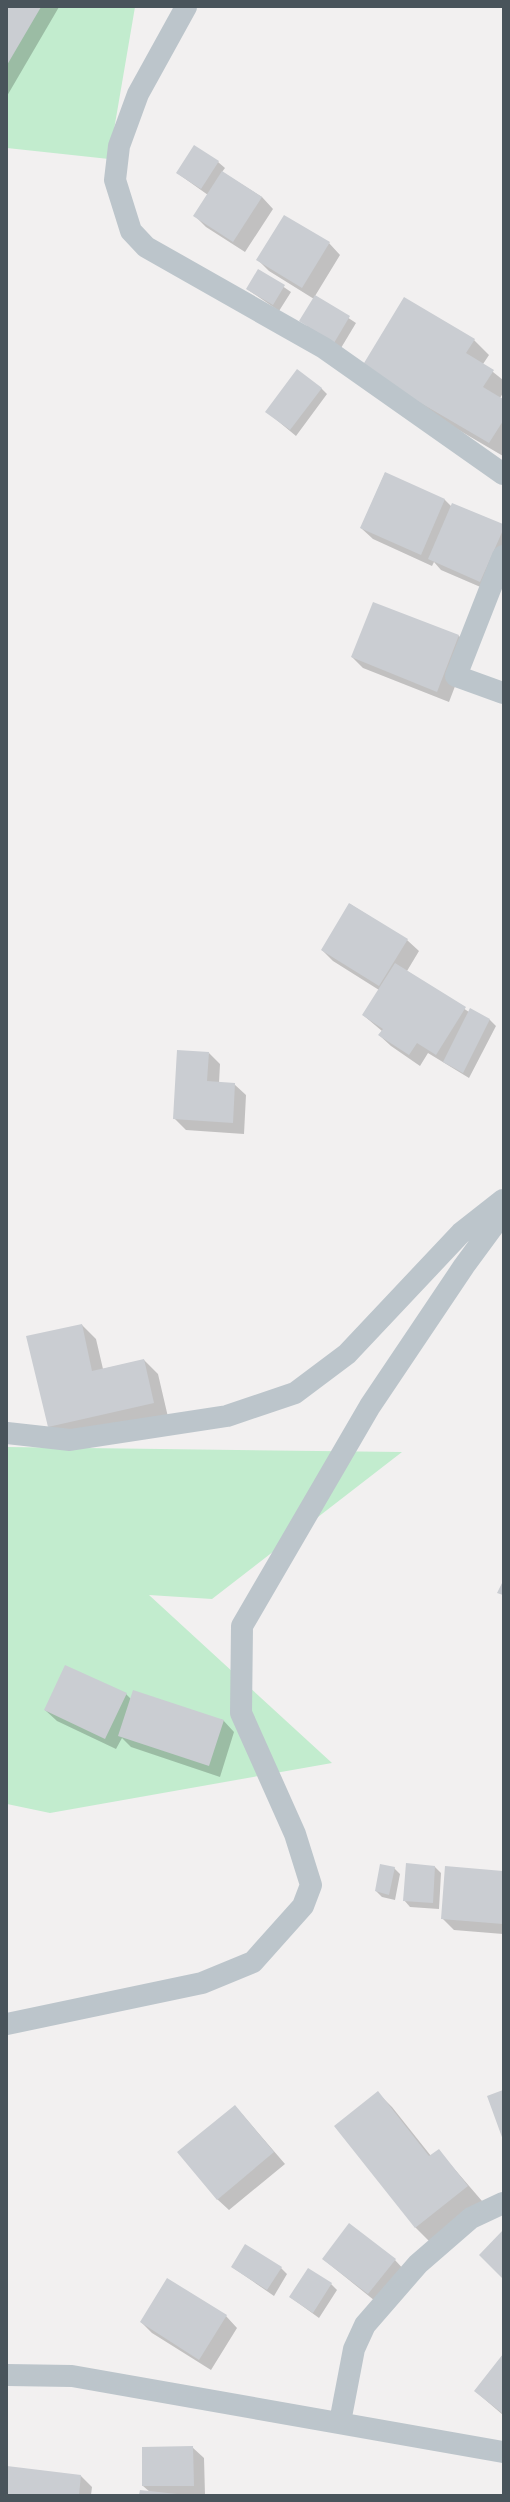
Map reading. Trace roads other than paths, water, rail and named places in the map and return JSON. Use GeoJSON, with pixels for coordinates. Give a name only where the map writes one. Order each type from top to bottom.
{"type":"FeatureCollection","features":[{"type":"Feature","properties":{"kind":"street"},"geometry":{"type":"LineString","coordinates":[[186,7],[138,94],[119,146],[115,180],[131,231],[146,247],[324,348],[503,474]]}},
{"type":"Feature","properties":{"kind":"street"},"geometry":{"type":"LineString","coordinates":[[503,556],[456,676],[503,694]]}},
{"type":"Feature","properties":{"kind":"street"},"geometry":{"type":"LineString","coordinates":[[7,1433],[70,1440],[227,1416],[295,1393],[348,1354],[461,1233],[503,1200]]}},
{"type":"Feature","properties":{"kind":"street"},"geometry":{"type":"LineString","coordinates":[[7,2024],[202,1983],[253,1962],[303,1906],[310,1885],[295,1834],[242,1713],[242,1626],[370,1406],[464,1266],[503,1213]]}},
{"type":"Feature","properties":{"kind":"street"},"geometry":{"type":"LineString","coordinates":[[340,2422],[354,2349],[365,2325],[424,2259],[471,2218],[503,2203]]}},
{"type":"Feature","properties":{"kind":"street"},"geometry":{"type":"LineString","coordinates":[[7,2375],[72,2376],[340,2422],[503,2452]]}}]}
